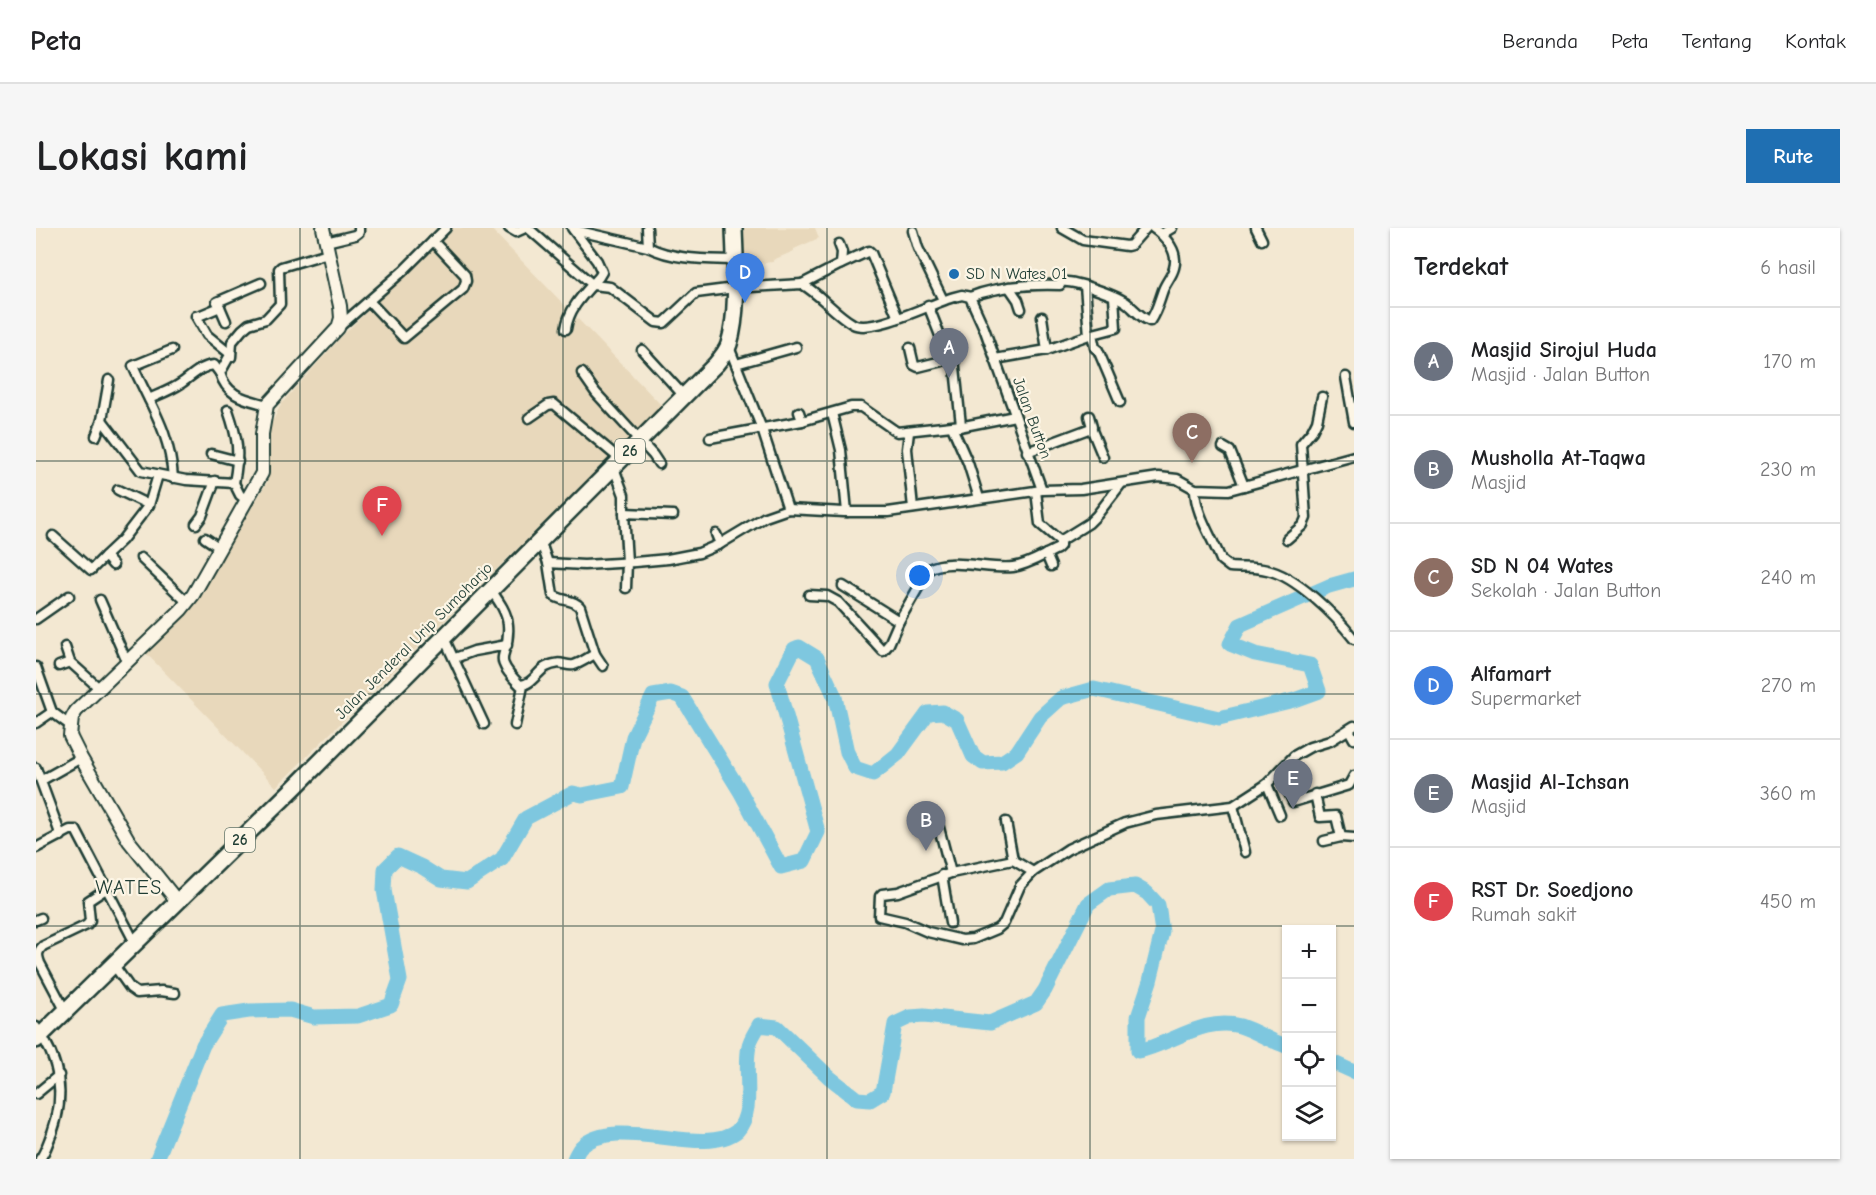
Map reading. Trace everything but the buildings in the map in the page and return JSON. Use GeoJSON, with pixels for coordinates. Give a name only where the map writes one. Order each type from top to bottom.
{"type":"FeatureCollection","features":[{"type":"Feature","properties":{"kind":"highway","name":"Jalan Jenderal Urip Sumoharjo"},"geometry":{"type":"LineString","coordinates":[[38,1034],[66,1012],[295,787],[716,364],[728,346],[733,325],[734,228]]}},
{"type":"Feature","properties":{"kind":"street"},"geometry":{"type":"LineString","coordinates":[[322,228],[340,306],[341,318],[338,328]]}},
{"type":"Feature","properties":{"kind":"street"},"geometry":{"type":"LineString","coordinates":[[220,374],[223,374],[232,356],[232,342],[242,330],[249,324],[266,319],[280,304],[279,269],[355,235],[359,228]]}},
{"type":"Feature","properties":{"kind":"street"},"geometry":{"type":"LineString","coordinates":[[177,901],[129,841],[81,758],[70,736],[70,726],[76,711],[187,602],[248,501],[262,473],[263,427],[267,405],[338,328],[446,228]]}},
{"type":"Feature","properties":{"kind":"street"},"geometry":{"type":"LineString","coordinates":[[509,228],[516,232],[527,228],[593,285],[610,287],[656,322],[664,323],[696,292],[802,284],[868,251],[871,253],[898,318]]}},
{"type":"Feature","properties":{"kind":"street"},"geometry":{"type":"LineString","coordinates":[[647,228],[648,247]]}},
{"type":"Feature","properties":{"kind":"street"},"geometry":{"type":"LineString","coordinates":[[1062,228],[1083,240],[1127,246],[1131,245],[1146,228]]}},
{"type":"Feature","properties":{"kind":"street"},"geometry":{"type":"LineString","coordinates":[[802,284],[858,326],[874,326],[943,300],[962,296],[970,297],[990,290],[1009,287],[1060,285],[1068,281],[1129,304],[1150,321],[1175,265],[1174,254],[1162,234],[1153,228]]}},
{"type":"Feature","properties":{"kind":"street"},"geometry":{"type":"LineString","coordinates":[[1162,234],[1172,228]]}},
{"type":"Feature","properties":{"kind":"street"},"geometry":{"type":"LineString","coordinates":[[1256,228],[1262,240]]}},
{"type":"Feature","properties":{"kind":"street"},"geometry":{"type":"LineString","coordinates":[[566,329],[567,318],[571,310],[602,272],[601,267],[573,229]]}},
{"type":"Feature","properties":{"kind":"street"},"geometry":{"type":"LineString","coordinates":[[573,229],[648,247],[672,256],[735,260]]}},
{"type":"Feature","properties":{"kind":"street"},"geometry":{"type":"LineString","coordinates":[[913,231],[918,248],[943,300]]}},
{"type":"Feature","properties":{"kind":"street"},"geometry":{"type":"LineString","coordinates":[[369,301],[404,338],[463,289],[466,281],[465,275],[433,241]]}},
{"type":"Feature","properties":{"kind":"street"},"geometry":{"type":"LineString","coordinates":[[839,244],[842,252],[840,264]]}},
{"type":"Feature","properties":{"kind":"street"},"geometry":{"type":"LineString","coordinates":[[226,321],[217,302],[261,283]]}},
{"type":"Feature","properties":{"kind":"street"},"geometry":{"type":"LineString","coordinates":[[1085,286],[1095,348],[1098,350],[1120,402]]}},
{"type":"Feature","properties":{"kind":"street"},"geometry":{"type":"LineString","coordinates":[[1009,287],[1021,309]]}},
{"type":"Feature","properties":{"kind":"street","name":"Jalan Button"},"geometry":{"type":"LineString","coordinates":[[970,297],[995,360],[1039,490],[1040,524],[1060,541]]}},
{"type":"Feature","properties":{"kind":"street"},"geometry":{"type":"LineString","coordinates":[[995,360],[1047,350],[1091,334],[1116,328],[1114,297]]}},
{"type":"Feature","properties":{"kind":"street"},"geometry":{"type":"LineString","coordinates":[[928,305],[941,338],[954,358],[962,422],[956,427]]}},
{"type":"Feature","properties":{"kind":"street"},"geometry":{"type":"LineString","coordinates":[[220,307],[195,316],[207,335],[230,355],[220,374]]}},
{"type":"Feature","properties":{"kind":"street"},"geometry":{"type":"LineString","coordinates":[[1042,317],[1047,350]]}},
{"type":"Feature","properties":{"kind":"street"},"geometry":{"type":"LineString","coordinates":[[224,349],[236,332]]}},
{"type":"Feature","properties":{"kind":"street"},"geometry":{"type":"LineString","coordinates":[[728,346],[762,429],[788,509]]}},
{"type":"Feature","properties":{"kind":"street"},"geometry":{"type":"LineString","coordinates":[[736,364],[796,347]]}},
{"type":"Feature","properties":{"kind":"street"},"geometry":{"type":"LineString","coordinates":[[910,348],[914,365],[918,367],[954,358]]}},
{"type":"Feature","properties":{"kind":"street"},"geometry":{"type":"LineString","coordinates":[[122,370],[172,350]]}},
{"type":"Feature","properties":{"kind":"street"},"geometry":{"type":"LineString","coordinates":[[642,350],[685,397]]}},
{"type":"Feature","properties":{"kind":"street"},"geometry":{"type":"LineString","coordinates":[[149,399],[212,364],[232,393],[267,405]]}},
{"type":"Feature","properties":{"kind":"street"},"geometry":{"type":"LineString","coordinates":[[133,366],[166,435],[172,458],[173,478]]}},
{"type":"Feature","properties":{"kind":"street"},"geometry":{"type":"LineString","coordinates":[[582,373],[596,393],[659,464]]}},
{"type":"Feature","properties":{"kind":"street"},"geometry":{"type":"LineString","coordinates":[[1346,377],[1354,422]]}},
{"type":"Feature","properties":{"kind":"street"},"geometry":{"type":"LineString","coordinates":[[96,436],[102,420],[109,380]]}},
{"type":"Feature","properties":{"kind":"street"},"geometry":{"type":"LineString","coordinates":[[1287,539],[1303,525],[1306,518],[1301,444],[1317,421],[1322,397]]}},
{"type":"Feature","properties":{"kind":"street"},"geometry":{"type":"LineString","coordinates":[[529,418],[549,405],[558,406],[618,464],[624,495],[626,588]]}},
{"type":"Feature","properties":{"kind":"street"},"geometry":{"type":"LineString","coordinates":[[710,438],[802,421],[851,407],[861,407],[867,410],[892,431],[909,432],[956,427],[1015,416]]}},
{"type":"Feature","properties":{"kind":"street"},"geometry":{"type":"LineString","coordinates":[[228,410],[237,437],[238,461],[234,483],[240,495],[248,501]]}},
{"type":"Feature","properties":{"kind":"street"},"geometry":{"type":"LineString","coordinates":[[799,412],[802,421]]}},
{"type":"Feature","properties":{"kind":"street"},"geometry":{"type":"LineString","coordinates":[[832,413],[841,450],[847,512]]}},
{"type":"Feature","properties":{"kind":"street"},"geometry":{"type":"LineString","coordinates":[[1089,416],[1092,427],[1090,428],[1103,457]]}},
{"type":"Feature","properties":{"kind":"street"},"geometry":{"type":"LineString","coordinates":[[102,420],[141,471],[173,478],[234,483]]}},
{"type":"Feature","properties":{"kind":"street"},"geometry":{"type":"LineString","coordinates":[[956,427],[979,498]]}},
{"type":"Feature","properties":{"kind":"street"},"geometry":{"type":"LineString","coordinates":[[1027,452],[1090,428]]}},
{"type":"Feature","properties":{"kind":"street"},"geometry":{"type":"LineString","coordinates":[[909,432],[907,449],[913,508]]}},
{"type":"Feature","properties":{"kind":"street"},"geometry":{"type":"LineString","coordinates":[[1223,447],[1230,451],[1244,486]]}},
{"type":"Feature","properties":{"kind":"street"},"geometry":{"type":"LineString","coordinates":[[211,454],[238,461]]}},
{"type":"Feature","properties":{"kind":"street"},"geometry":{"type":"LineString","coordinates":[[548,563],[584,565],[668,559],[699,553],[720,544],[765,517],[788,509],[888,512],[1039,490],[1081,489],[1167,477],[1195,489],[1229,490],[1354,456]]}},
{"type":"Feature","properties":{"kind":"street"},"geometry":{"type":"LineString","coordinates":[[53,536],[91,570],[122,540],[149,506],[158,476]]}},
{"type":"Feature","properties":{"kind":"street"},"geometry":{"type":"LineString","coordinates":[[196,524],[202,516],[215,482]]}},
{"type":"Feature","properties":{"kind":"street"},"geometry":{"type":"LineString","coordinates":[[809,595],[827,596],[838,602],[883,651],[889,644],[899,621],[929,569],[935,566],[977,565],[999,568],[1016,567],[1046,554],[1057,549],[1060,541],[1089,523],[1121,484]]}},
{"type":"Feature","properties":{"kind":"street"},"geometry":{"type":"LineString","coordinates":[[1195,489],[1195,499],[1200,514],[1225,564],[1230,567],[1268,570],[1298,585],[1327,608],[1354,639]]}},
{"type":"Feature","properties":{"kind":"street"},"geometry":{"type":"LineString","coordinates":[[118,490],[149,506]]}},
{"type":"Feature","properties":{"kind":"street"},"geometry":{"type":"LineString","coordinates":[[624,513],[673,514]]}},
{"type":"Feature","properties":{"kind":"street"},"geometry":{"type":"LineString","coordinates":[[716,534],[720,544]]}},
{"type":"Feature","properties":{"kind":"street"},"geometry":{"type":"LineString","coordinates":[[205,538],[220,548]]}},
{"type":"Feature","properties":{"kind":"street"},"geometry":{"type":"LineString","coordinates":[[540,540],[548,563],[553,595],[556,598],[576,602],[603,666]]}},
{"type":"Feature","properties":{"kind":"street"},"geometry":{"type":"LineString","coordinates":[[1046,554],[1051,566]]}},
{"type":"Feature","properties":{"kind":"street"},"geometry":{"type":"LineString","coordinates":[[105,556],[113,565]]}},
{"type":"Feature","properties":{"kind":"street"},"geometry":{"type":"LineString","coordinates":[[141,558],[187,602]]}},
{"type":"Feature","properties":{"kind":"street"},"geometry":{"type":"LineString","coordinates":[[843,586],[899,621]]}},
{"type":"Feature","properties":{"kind":"street"},"geometry":{"type":"LineString","coordinates":[[491,590],[506,614],[508,624],[507,645],[502,659],[504,666],[523,686]]}},
{"type":"Feature","properties":{"kind":"street"},"geometry":{"type":"LineString","coordinates":[[36,619],[69,596]]}},
{"type":"Feature","properties":{"kind":"street"},"geometry":{"type":"LineString","coordinates":[[100,600],[127,662]]}},
{"type":"Feature","properties":{"kind":"street"},"geometry":{"type":"LineString","coordinates":[[444,638],[484,724]]}},
{"type":"Feature","properties":{"kind":"street"},"geometry":{"type":"LineString","coordinates":[[455,658],[474,651],[507,645]]}},
{"type":"Feature","properties":{"kind":"street"},"geometry":{"type":"LineString","coordinates":[[65,647],[70,662],[99,688]]}},
{"type":"Feature","properties":{"kind":"street"},"geometry":{"type":"LineString","coordinates":[[515,725],[523,686],[549,665],[560,662],[573,665],[596,654]]}},
{"type":"Feature","properties":{"kind":"street"},"geometry":{"type":"LineString","coordinates":[[59,666],[70,662]]}},
{"type":"Feature","properties":{"kind":"street"},"geometry":{"type":"LineString","coordinates":[[36,667],[52,712],[70,726]]}},
{"type":"Feature","properties":{"kind":"street"},"geometry":{"type":"LineString","coordinates":[[36,723],[52,712]]}},
{"type":"Feature","properties":{"kind":"street"},"geometry":{"type":"LineString","coordinates":[[1033,872],[1013,860],[947,874],[898,892],[880,895],[879,916],[905,921],[928,932],[962,940],[973,939],[997,929],[1004,923],[1020,886],[1033,872],[1068,849],[1125,823],[1156,815],[1233,806],[1267,784],[1294,756],[1310,747],[1330,741],[1352,728],[1354,739]]}},
{"type":"Feature","properties":{"kind":"street"},"geometry":{"type":"LineString","coordinates":[[42,780],[81,758]]}},
{"type":"Feature","properties":{"kind":"street"},"geometry":{"type":"LineString","coordinates":[[36,768],[61,836]]}},
{"type":"Feature","properties":{"kind":"street"},"geometry":{"type":"LineString","coordinates":[[1280,772],[1293,802],[1349,785],[1354,776]]}},
{"type":"Feature","properties":{"kind":"street"},"geometry":{"type":"LineString","coordinates":[[1267,784],[1280,815]]}},
{"type":"Feature","properties":{"kind":"street"},"geometry":{"type":"LineString","coordinates":[[1315,794],[1320,817],[1336,816],[1341,837]]}},
{"type":"Feature","properties":{"kind":"street"},"geometry":{"type":"LineString","coordinates":[[1233,806],[1245,852]]}},
{"type":"Feature","properties":{"kind":"street"},"geometry":{"type":"LineString","coordinates":[[1006,822],[1013,860]]}},
{"type":"Feature","properties":{"kind":"street"},"geometry":{"type":"LineString","coordinates":[[938,824],[947,874],[950,923]]}},
{"type":"Feature","properties":{"kind":"street"},"geometry":{"type":"LineString","coordinates":[[36,848],[70,830],[77,831],[135,943]]}},
{"type":"Feature","properties":{"kind":"street"},"geometry":{"type":"LineString","coordinates":[[1324,841],[1341,837],[1354,838]]}},
{"type":"Feature","properties":{"kind":"street"},"geometry":{"type":"LineString","coordinates":[[66,1012],[40,963],[38,950],[87,925],[90,921],[88,901],[106,889]]}},
{"type":"Feature","properties":{"kind":"street"},"geometry":{"type":"LineString","coordinates":[[113,964],[130,988],[137,993],[161,991],[175,993]]}},
{"type":"Feature","properties":{"kind":"street"},"geometry":{"type":"LineString","coordinates":[[38,1034],[54,1058],[59,1076],[60,1095],[56,1122],[40,1154]]}},
{"type":"Feature","properties":{"kind":"street"},"geometry":{"type":"LineString","coordinates":[[36,1094],[59,1076]]}},
{"type":"Feature","properties":{"kind":"shaded area"},"geometry":{"type":"Polygon","coordinates":[[[453,228],[490,228],[662,406],[276,787],[142,649],[201,591],[268,481],[269,429],[281,404],[345,333],[453,228]]]}},
{"type":"Feature","properties":{"kind":"shaded area"},"geometry":{"type":"Polygon","coordinates":[[[735,228],[815,228],[819,238],[794,249],[773,262],[739,265],[735,228]]]}},
{"type":"Feature","properties":{"kind":"waterway"},"geometry":{"type":"LineString","coordinates":[[157,1159],[203,1045],[222,1015],[249,1011],[290,1010],[314,1017],[358,1016],[391,1005],[400,980],[384,890],[385,869],[398,856],[441,879],[467,882],[502,859],[526,818],[573,793],[582,795],[622,787],[633,737],[653,696],[671,693],[682,697],[740,791],[781,867],[804,861],[818,832],[777,683],[794,649],[799,647],[817,658],[835,697],[847,752],[855,768],[873,774],[898,754],[928,713],[943,712],[957,720],[973,756],[983,763],[1002,762],[1017,752],[1040,717],[1061,698],[1094,689],[1219,718],[1294,700],[1319,691],[1310,665],[1255,654],[1230,644],[1240,625],[1329,586],[1354,579]]}},
{"type":"Feature","properties":{"kind":"waterway"},"geometry":{"type":"LineString","coordinates":[[574,1159],[581,1147],[596,1138],[615,1134],[703,1141],[722,1138],[737,1131],[743,1123],[748,1102],[749,1046],[759,1025],[777,1027],[829,1077],[857,1099],[870,1100],[883,1092],[895,1024],[910,1017],[924,1016],[990,1023],[1036,1003],[1045,990],[1088,904],[1109,889],[1135,886],[1147,893],[1158,905],[1162,932],[1138,1017],[1138,1051],[1201,1028],[1227,1024],[1246,1028],[1282,1044]]}},
{"type":"Feature","properties":{"kind":"waterway"},"geometry":{"type":"LineString","coordinates":[[1336,1064],[1354,1072]]}},
{"type":"Feature","properties":{"kind":"place","name":"SD N Wates 01"},"geometry":{"type":"Point","coordinates":[954,274]}},
{"type":"Feature","properties":{"kind":"place","name":"Alfamart"},"geometry":{"type":"Point","coordinates":[745,303]}},
{"type":"Feature","properties":{"kind":"place","name":"Masjid Sirojul Huda"},"geometry":{"type":"Point","coordinates":[949,378]}},
{"type":"Feature","properties":{"kind":"place","name":"SD N 04 Wates"},"geometry":{"type":"Point","coordinates":[1192,463]}},
{"type":"Feature","properties":{"kind":"place","name":"RST Dr. Soedjono"},"geometry":{"type":"Point","coordinates":[382,536]}},
{"type":"Feature","properties":{"kind":"place","name":"Masjid Al-Ichsan"},"geometry":{"type":"Point","coordinates":[1293,809]}},
{"type":"Feature","properties":{"kind":"place","name":"Musholla At-Taqwa"},"geometry":{"type":"Point","coordinates":[926,851]}},
{"type":"Feature","properties":{"kind":"district","name":"WATES"},"geometry":{"type":"Point","coordinates":[129,887]}}]}
